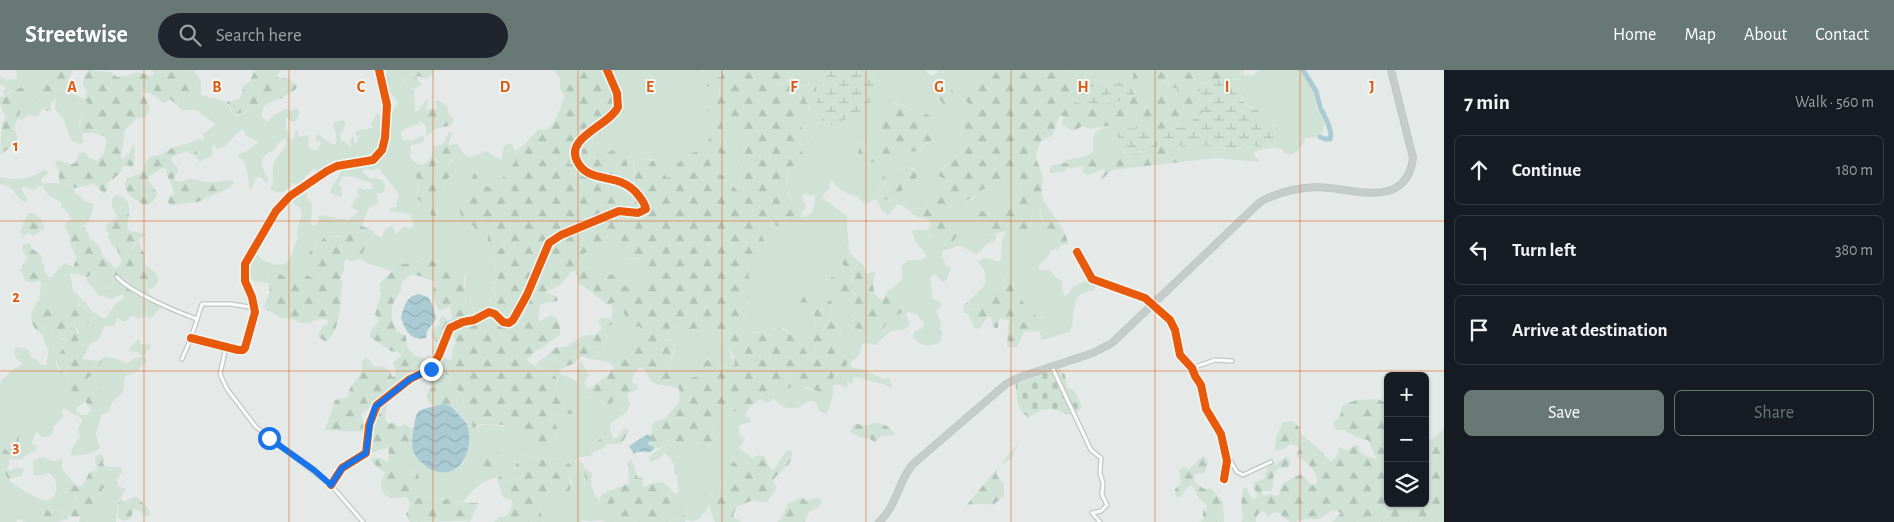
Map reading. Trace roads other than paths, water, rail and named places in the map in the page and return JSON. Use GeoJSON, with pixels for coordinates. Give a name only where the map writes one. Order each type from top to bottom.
{"type":"FeatureCollection","features":[{"type":"Feature","properties":{"kind":"highway"},"geometry":{"type":"LineString","coordinates":[[879,522],[890,510],[906,472],[920,456],[1000,387],[1015,379],[1107,347],[1128,330],[1260,202],[1278,193],[1295,189],[1317,187],[1378,193],[1388,191],[1402,183],[1410,173],[1412,152],[1391,70]]}},
{"type":"Feature","properties":{"kind":"street"},"geometry":{"type":"LineString","coordinates":[[191,338],[242,350],[245,348],[255,308],[245,281],[245,264],[280,206],[326,171],[338,166],[373,160],[382,150],[385,138],[387,105],[379,70]]}},
{"type":"Feature","properties":{"kind":"street"},"geometry":{"type":"LineString","coordinates":[[331,485],[342,468],[366,453],[370,424],[375,407],[410,379],[431,369],[449,330],[457,324],[474,320],[487,312],[495,314],[505,323],[511,321],[527,295],[549,243],[577,228],[619,211],[638,213],[646,209],[630,186],[621,181],[586,172],[577,161],[574,153],[577,142],[605,121],[618,107],[617,93],[607,70]]}},
{"type":"Feature","properties":{"kind":"street"},"geometry":{"type":"LineString","coordinates":[[1077,252],[1088,274],[1094,280],[1141,295],[1170,320],[1175,330],[1180,355],[1192,368],[1194,376],[1201,387],[1206,409],[1219,430],[1226,454],[1227,468],[1224,478]]}},
{"type":"Feature","properties":{"kind":"street"},"geometry":{"type":"LineString","coordinates":[[117,277],[124,284],[197,319]]}},
{"type":"Feature","properties":{"kind":"street"},"geometry":{"type":"LineString","coordinates":[[182,359],[203,304],[231,304],[255,308]]}},
{"type":"Feature","properties":{"kind":"street"},"geometry":{"type":"LineString","coordinates":[[226,347],[220,374],[227,389],[252,423],[331,485],[363,522]]}},
{"type":"Feature","properties":{"kind":"street"},"geometry":{"type":"LineString","coordinates":[[1192,368],[1215,360],[1232,361]]}},
{"type":"Feature","properties":{"kind":"street"},"geometry":{"type":"LineString","coordinates":[[1051,366],[1090,448],[1102,458],[1100,473],[1103,483],[1102,495],[1107,505],[1101,511],[1092,513],[1100,522]]}},
{"type":"Feature","properties":{"kind":"street"},"geometry":{"type":"LineString","coordinates":[[1226,454],[1237,472],[1243,475],[1271,462]]}},
{"type":"Feature","properties":{"kind":"water"},"geometry":{"type":"Polygon","coordinates":[[[419,294],[428,297],[433,306],[436,319],[427,331],[426,338],[421,339],[409,334],[401,318],[408,300],[419,294]]]}},
{"type":"Feature","properties":{"kind":"water"},"geometry":{"type":"Polygon","coordinates":[[[442,404],[452,407],[465,422],[469,446],[462,462],[457,468],[442,472],[432,470],[421,462],[413,451],[412,443],[417,413],[442,404]]]}},
{"type":"Feature","properties":{"kind":"water"},"geometry":{"type":"Polygon","coordinates":[[[648,434],[651,437],[648,444],[655,448],[649,452],[637,452],[634,454],[629,446],[648,434]]]}},
{"type":"Feature","properties":{"kind":"waterway"},"geometry":{"type":"LineString","coordinates":[[1303,70],[1316,91],[1331,134],[1330,139],[1320,137]]}}]}
